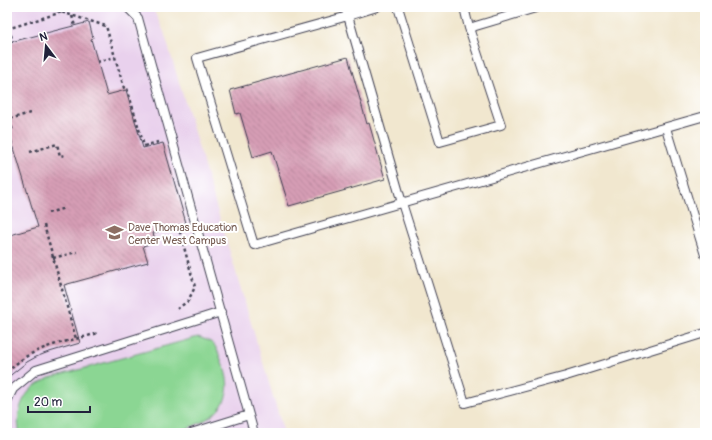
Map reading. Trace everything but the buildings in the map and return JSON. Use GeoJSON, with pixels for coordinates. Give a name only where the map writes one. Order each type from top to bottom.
{"type":"FeatureCollection","features":[{"type":"Feature","properties":{"kind":"lane"},"geometry":{"type":"LineString","coordinates":[[127,7],[138,18],[254,433]]}},
{"type":"Feature","properties":{"kind":"lane"},"geometry":{"type":"LineString","coordinates":[[346,7],[402,203],[465,403],[566,376],[705,333]]}},
{"type":"Feature","properties":{"kind":"lane"},"geometry":{"type":"LineString","coordinates":[[376,7],[197,58],[254,245],[705,116]]}},
{"type":"Feature","properties":{"kind":"lane"},"geometry":{"type":"LineString","coordinates":[[398,7],[440,142],[501,125],[468,28],[464,7]]}},
{"type":"Feature","properties":{"kind":"lane"},"geometry":{"type":"LineString","coordinates":[[468,28],[524,9],[539,7]]}},
{"type":"Feature","properties":{"kind":"lane"},"geometry":{"type":"LineString","coordinates":[[666,128],[705,255]]}},
{"type":"Feature","properties":{"kind":"lane"},"geometry":{"type":"LineString","coordinates":[[7,401],[13,389],[36,370],[221,312]]}},
{"type":"Feature","properties":{"kind":"lane"},"geometry":{"type":"LineString","coordinates":[[191,433],[249,415]]}},
{"type":"Feature","properties":{"kind":"path"},"geometry":{"type":"LineString","coordinates":[[45,7],[106,26],[124,88],[127,88],[144,146],[164,141]]}},
{"type":"Feature","properties":{"kind":"path"},"geometry":{"type":"LineString","coordinates":[[13,42],[8,29],[63,12]]}},
{"type":"Feature","properties":{"kind":"path"},"geometry":{"type":"LineString","coordinates":[[72,15],[75,26]]}},
{"type":"Feature","properties":{"kind":"path"},"geometry":{"type":"LineString","coordinates":[[97,62],[115,57]]}},
{"type":"Feature","properties":{"kind":"path"},"geometry":{"type":"LineString","coordinates":[[7,109],[14,132]]}},
{"type":"Feature","properties":{"kind":"path"},"geometry":{"type":"LineString","coordinates":[[10,119],[30,113]]}},
{"type":"Feature","properties":{"kind":"path"},"geometry":{"type":"LineString","coordinates":[[30,152],[57,144],[60,156],[65,155]]}},
{"type":"Feature","properties":{"kind":"path"},"geometry":{"type":"LineString","coordinates":[[48,212],[65,208]]}},
{"type":"Feature","properties":{"kind":"path"},"geometry":{"type":"LineString","coordinates":[[44,225],[76,340]]}},
{"type":"Feature","properties":{"kind":"path"},"geometry":{"type":"LineString","coordinates":[[174,312],[188,300],[195,287],[179,229],[189,226]]}},
{"type":"Feature","properties":{"kind":"path"},"geometry":{"type":"LineString","coordinates":[[53,258],[77,252]]}},
{"type":"Feature","properties":{"kind":"path"},"geometry":{"type":"LineString","coordinates":[[7,374],[11,368],[28,354],[37,350],[105,331]]}},
{"type":"Feature","properties":{"kind":"shaded area","name":"Dave Thomas Education Center West Campus"},"geometry":{"type":"Polygon","coordinates":[[[7,7],[152,7],[164,32],[284,433],[7,433],[7,7]]]}},
{"type":"Feature","properties":{"kind":"green space"},"geometry":{"type":"Polygon","coordinates":[[[198,337],[209,341],[216,348],[227,377],[227,390],[224,401],[218,410],[209,418],[198,424],[172,433],[20,433],[18,420],[20,407],[26,395],[30,390],[49,378],[198,337]]]}},
{"type":"Feature","properties":{"kind":"place","name":"Dave Thomas Education Center West Campus"},"geometry":{"type":"Point","coordinates":[115,233]}}]}
